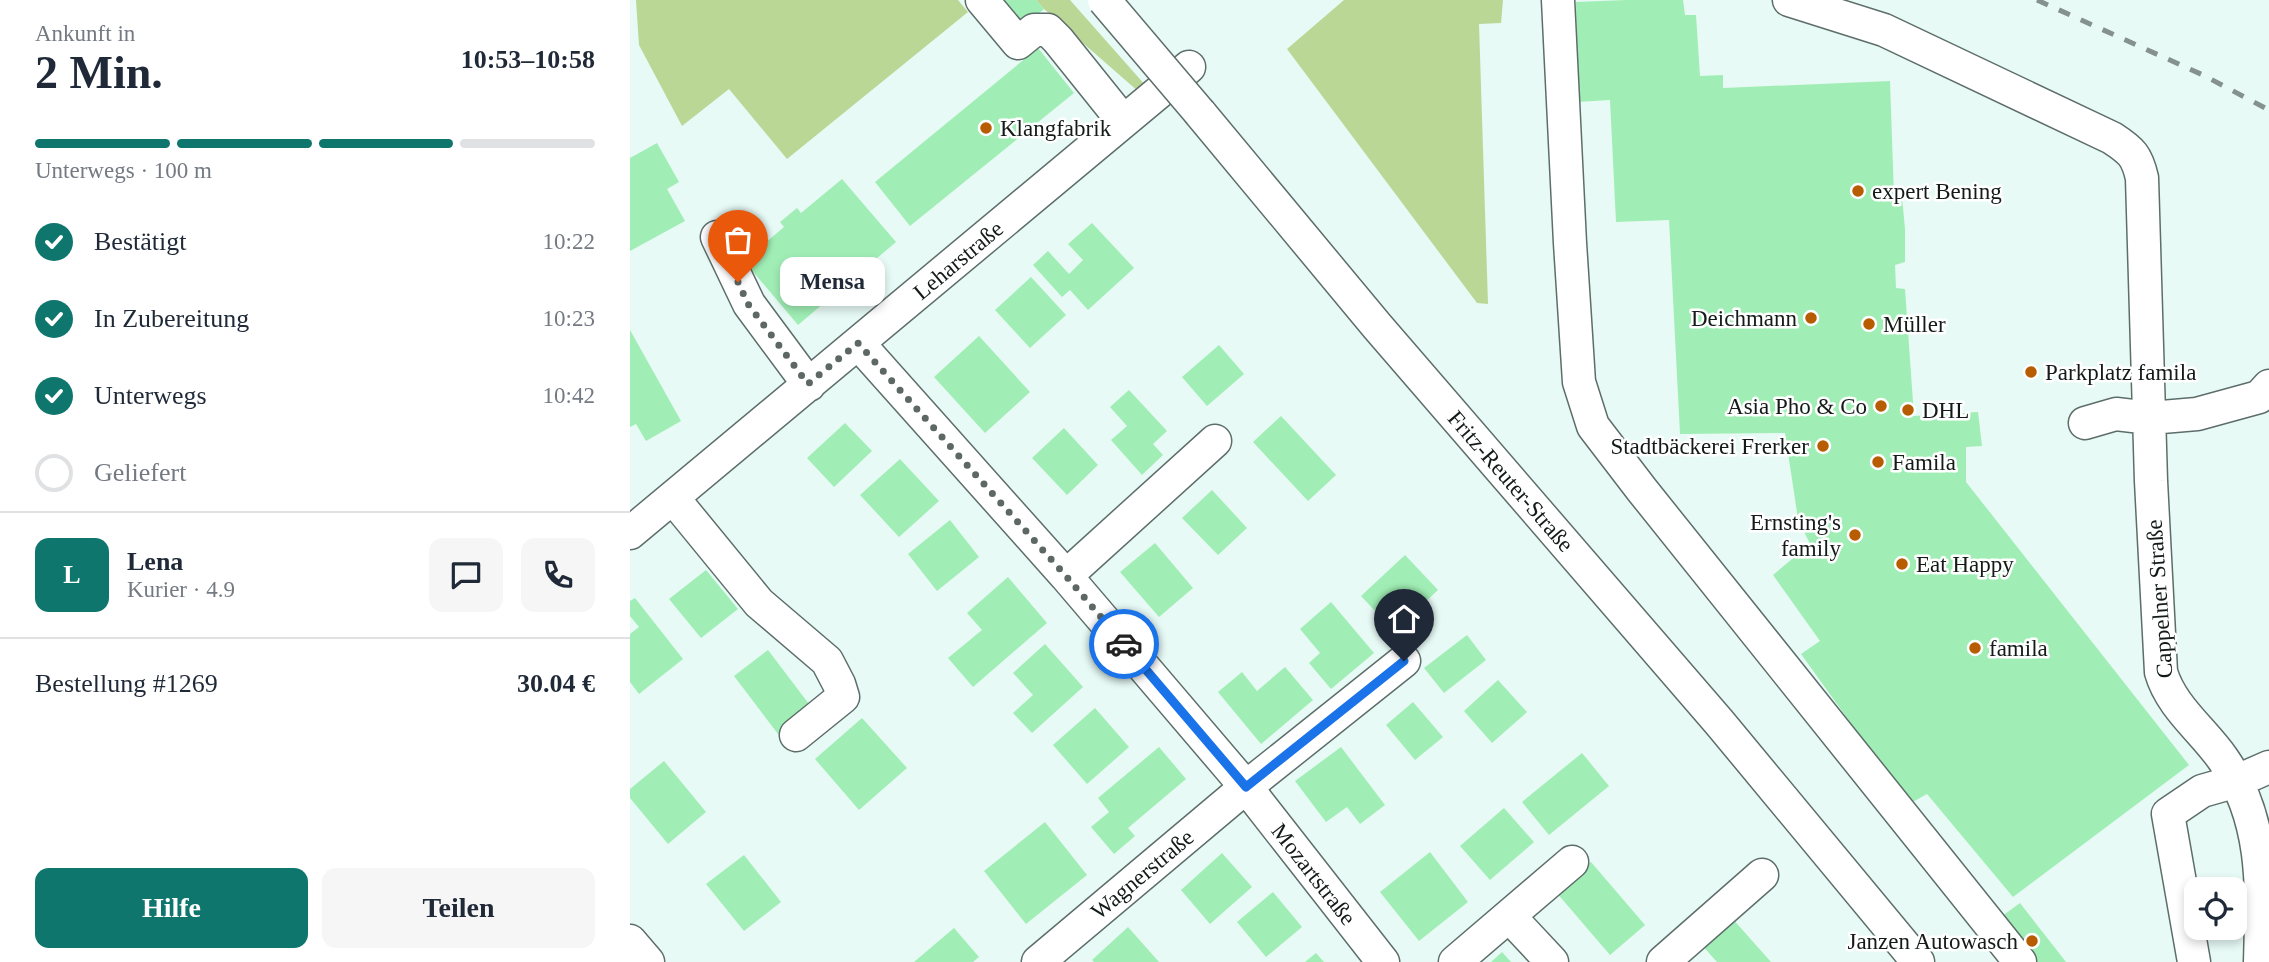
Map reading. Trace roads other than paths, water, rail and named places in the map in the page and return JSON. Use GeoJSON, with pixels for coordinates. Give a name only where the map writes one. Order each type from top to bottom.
{"type":"FeatureCollection","features":[{"type":"Feature","properties":{"kind":"street"},"geometry":{"type":"LineString","coordinates":[[982,0],[1018,43],[1034,30],[1048,30],[1123,121]]}},
{"type":"Feature","properties":{"kind":"street","name":"Fritz-Reuter-Straße"},"geometry":{"type":"LineString","coordinates":[[1104,0],[1377,326],[1719,722],[1918,962]]}},
{"type":"Feature","properties":{"kind":"street"},"geometry":{"type":"LineString","coordinates":[[1558,0],[1575,332],[1580,382],[1593,426],[2020,962]]}},
{"type":"Feature","properties":{"kind":"street","name":"Cappelner Straße"},"geometry":{"type":"LineString","coordinates":[[1788,0],[1884,30],[2100,132],[2126,147],[2137,158],[2142,178],[2151,481],[2161,672],[2166,690],[2222,758],[2236,781],[2251,819],[2260,861],[2263,943]]}},
{"type":"Feature","properties":{"kind":"street","name":"Leharstraße"},"geometry":{"type":"LineString","coordinates":[[630,533],[1189,67]]}},
{"type":"Feature","properties":{"kind":"street"},"geometry":{"type":"LineString","coordinates":[[717,237],[748,304],[808,384]]}},
{"type":"Feature","properties":{"kind":"street","name":"Mozartstraße"},"geometry":{"type":"LineString","coordinates":[[858,343],[1066,576],[1246,787],[1383,962]]}},
{"type":"Feature","properties":{"kind":"street"},"geometry":{"type":"LineString","coordinates":[[2085,423],[2116,414],[2150,418],[2197,414],[2266,394]]}},
{"type":"Feature","properties":{"kind":"street"},"geometry":{"type":"LineString","coordinates":[[1066,576],[1215,441]]}},
{"type":"Feature","properties":{"kind":"street"},"geometry":{"type":"LineString","coordinates":[[673,498],[759,603],[827,662],[839,684],[843,697],[796,735]]}},
{"type":"Feature","properties":{"kind":"street"},"geometry":{"type":"LineString","coordinates":[[1246,787],[1404,661]]}},
{"type":"Feature","properties":{"kind":"street"},"geometry":{"type":"LineString","coordinates":[[2193,956],[2168,814],[2202,791],[2269,767]]}},
{"type":"Feature","properties":{"kind":"street","name":"Wagnerstraße"},"geometry":{"type":"LineString","coordinates":[[1038,962],[1246,787]]}},
{"type":"Feature","properties":{"kind":"street"},"geometry":{"type":"LineString","coordinates":[[1455,962],[1572,862]]}},
{"type":"Feature","properties":{"kind":"street"},"geometry":{"type":"LineString","coordinates":[[1663,962],[1762,875]]}},
{"type":"Feature","properties":{"kind":"street"},"geometry":{"type":"LineString","coordinates":[[1510,916],[1552,962]]}},
{"type":"Feature","properties":{"kind":"street"},"geometry":{"type":"LineString","coordinates":[[630,941],[648,962]]}},
{"type":"Feature","properties":{"kind":"railway"},"geometry":{"type":"LineString","coordinates":[[2037,0],[2203,75],[2269,110]]}},
{"type":"Feature","properties":{"kind":"place","name":"Klangfabrik"},"geometry":{"type":"Point","coordinates":[986,128]}},
{"type":"Feature","properties":{"kind":"place","name":"expert Bening"},"geometry":{"type":"Point","coordinates":[1858,191]}},
{"type":"Feature","properties":{"kind":"place","name":"Mensa"},"geometry":{"type":"Point","coordinates":[738,282]}},
{"type":"Feature","properties":{"kind":"place","name":"Deichmann"},"geometry":{"type":"Point","coordinates":[1811,318]}},
{"type":"Feature","properties":{"kind":"place","name":"Müller"},"geometry":{"type":"Point","coordinates":[1869,324]}},
{"type":"Feature","properties":{"kind":"place","name":"Parkplatz famila"},"geometry":{"type":"Point","coordinates":[2031,372]}},
{"type":"Feature","properties":{"kind":"place","name":"Asia Pho & Co"},"geometry":{"type":"Point","coordinates":[1881,406]}},
{"type":"Feature","properties":{"kind":"place","name":"DHL"},"geometry":{"type":"Point","coordinates":[1908,410]}},
{"type":"Feature","properties":{"kind":"place","name":"Stadtbäckerei Frerker"},"geometry":{"type":"Point","coordinates":[1823,446]}},
{"type":"Feature","properties":{"kind":"place","name":"Famila"},"geometry":{"type":"Point","coordinates":[1878,462]}},
{"type":"Feature","properties":{"kind":"place","name":"Ernsting's family"},"geometry":{"type":"Point","coordinates":[1855,535]}},
{"type":"Feature","properties":{"kind":"place","name":"Eat Happy"},"geometry":{"type":"Point","coordinates":[1902,564]}},
{"type":"Feature","properties":{"kind":"place","name":"famila"},"geometry":{"type":"Point","coordinates":[1975,648]}},
{"type":"Feature","properties":{"kind":"place","name":"Janzen Autowasch"},"geometry":{"type":"Point","coordinates":[2032,941]}}]}
